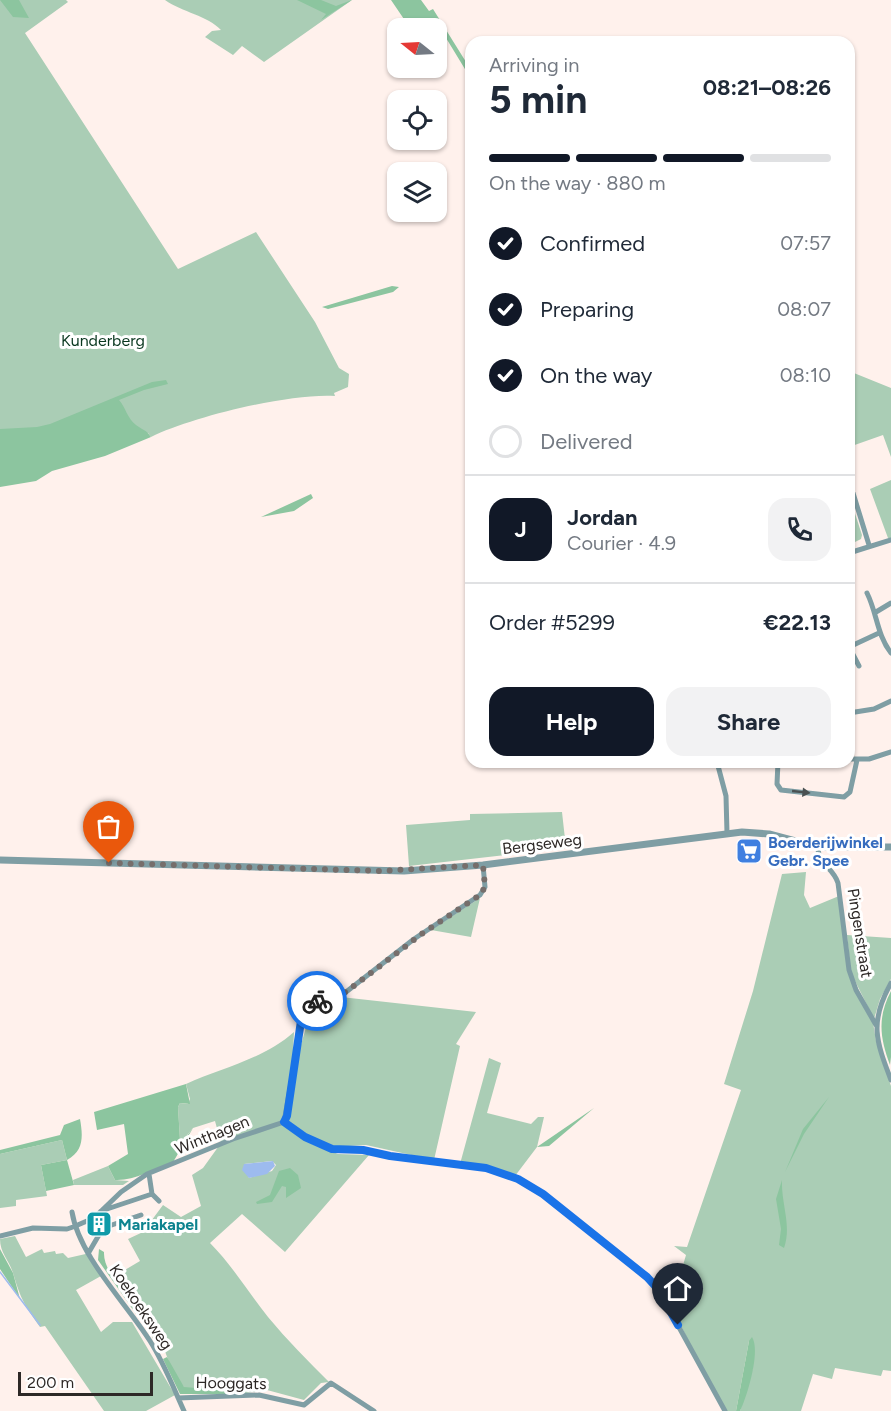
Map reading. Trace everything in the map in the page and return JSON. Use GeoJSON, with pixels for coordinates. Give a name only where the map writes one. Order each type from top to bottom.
{"type":"FeatureCollection","features":[{"type":"Feature","properties":{"kind":"street"},"geometry":{"type":"LineString","coordinates":[[855,499],[870,545]]}},
{"type":"Feature","properties":{"kind":"street"},"geometry":{"type":"LineString","coordinates":[[855,551],[891,540]]}},
{"type":"Feature","properties":{"kind":"street"},"geometry":{"type":"LineString","coordinates":[[867,593],[876,612],[879,633],[891,653]]}},
{"type":"Feature","properties":{"kind":"street"},"geometry":{"type":"LineString","coordinates":[[876,612],[891,603]]}},
{"type":"Feature","properties":{"kind":"street"},"geometry":{"type":"LineString","coordinates":[[855,644],[879,633]]}},
{"type":"Feature","properties":{"kind":"street"},"geometry":{"type":"LineString","coordinates":[[855,658],[859,666]]}},
{"type":"Feature","properties":{"kind":"street"},"geometry":{"type":"LineString","coordinates":[[855,712],[874,709],[891,700]]}},
{"type":"Feature","properties":{"kind":"street"},"geometry":{"type":"LineString","coordinates":[[778,768],[777,784],[781,790],[844,796],[850,792],[857,760],[891,752]]}},
{"type":"Feature","properties":{"kind":"street"},"geometry":{"type":"LineString","coordinates":[[719,768],[726,794],[727,833]]}},
{"type":"Feature","properties":{"kind":"street","name":"Bergseweg"},"geometry":{"type":"LineString","coordinates":[[0,860],[381,871],[483,865],[727,833],[769,834],[818,847],[891,847]]}},
{"type":"Feature","properties":{"kind":"street","name":"Pingenstraat"},"geometry":{"type":"LineString","coordinates":[[818,847],[820,861],[834,874],[838,883],[852,978],[876,1025]]}},
{"type":"Feature","properties":{"kind":"street"},"geometry":{"type":"LineString","coordinates":[[483,865],[485,887],[480,895],[423,933],[346,992],[313,1002],[303,1010],[292,1064],[287,1116],[284,1122],[305,1137],[332,1149],[363,1150],[390,1156],[486,1168],[534,1187],[644,1274],[658,1289],[725,1411]]}},
{"type":"Feature","properties":{"kind":"street"},"geometry":{"type":"LineString","coordinates":[[890,1077],[878,1042],[876,1025],[880,1005],[891,983]]}},
{"type":"Feature","properties":{"kind":"street","name":"Winthagen"},"geometry":{"type":"LineString","coordinates":[[100,1212],[123,1190],[149,1174],[233,1139],[284,1122]]}},
{"type":"Feature","properties":{"kind":"street"},"geometry":{"type":"LineString","coordinates":[[149,1174],[152,1194],[159,1201]]}},
{"type":"Feature","properties":{"kind":"street","name":"Winthagen"},"geometry":{"type":"LineString","coordinates":[[0,1236],[33,1228],[67,1229],[100,1212],[152,1194]]}},
{"type":"Feature","properties":{"kind":"street"},"geometry":{"type":"LineString","coordinates":[[72,1212],[75,1226],[89,1252]]}},
{"type":"Feature","properties":{"kind":"street"},"geometry":{"type":"LineString","coordinates":[[100,1212],[107,1225]]}},
{"type":"Feature","properties":{"kind":"street"},"geometry":{"type":"LineString","coordinates":[[89,1252],[100,1230],[107,1225],[141,1215]]}},
{"type":"Feature","properties":{"kind":"street","name":"Koekoeksweg"},"geometry":{"type":"LineString","coordinates":[[89,1252],[152,1344],[184,1411]]}},
{"type":"Feature","properties":{"kind":"street","name":"Hooggats"},"geometry":{"type":"LineString","coordinates":[[178,1398],[260,1395],[304,1405],[331,1383],[374,1411]]}},
{"type":"Feature","properties":{"kind":"green space","name":"Kunderberg"},"geometry":{"type":"Polygon","coordinates":[[[0,0],[66,0],[68,2],[25,33],[178,269],[256,232],[315,322],[339,368],[349,374],[348,387],[334,393],[335,396],[293,398],[215,414],[151,437],[148,433],[0,478],[0,0]]]}},
{"type":"Feature","properties":{"kind":"green space"},"geometry":{"type":"Polygon","coordinates":[[[0,0],[19,0],[29,18],[13,17],[0,0]]]}},
{"type":"Feature","properties":{"kind":"green space"},"geometry":{"type":"Polygon","coordinates":[[[165,0],[352,0],[264,62],[242,46],[233,55],[205,37],[212,31],[221,30],[216,25],[165,0]]]}},
{"type":"Feature","properties":{"kind":"green space"},"geometry":{"type":"Polygon","coordinates":[[[297,0],[321,0],[336,6],[352,0],[321,20],[326,14],[297,0]]]}},
{"type":"Feature","properties":{"kind":"green space"},"geometry":{"type":"Polygon","coordinates":[[[391,0],[421,0],[429,11],[433,9],[439,18],[403,18],[391,0]]]}},
{"type":"Feature","properties":{"kind":"green space"},"geometry":{"type":"Polygon","coordinates":[[[447,31],[465,60],[465,69],[447,40],[447,31]]]}},
{"type":"Feature","properties":{"kind":"green space"},"geometry":{"type":"Polygon","coordinates":[[[392,286],[399,287],[393,292],[328,309],[322,307],[392,286]]]}},
{"type":"Feature","properties":{"kind":"green space"},"geometry":{"type":"Polygon","coordinates":[[[855,373],[891,388],[891,457],[883,435],[855,445],[855,373]]]}},
{"type":"Feature","properties":{"kind":"green space"},"geometry":{"type":"Polygon","coordinates":[[[166,380],[168,384],[119,400],[133,422],[151,437],[105,456],[52,471],[36,481],[0,487],[0,429],[50,424],[152,382],[166,380]]]}},
{"type":"Feature","properties":{"kind":"green space"},"geometry":{"type":"Polygon","coordinates":[[[891,480],[891,538],[888,538],[870,489],[891,480]]]}},
{"type":"Feature","properties":{"kind":"green space"},"geometry":{"type":"Polygon","coordinates":[[[311,494],[313,498],[294,511],[261,517],[311,494]]]}},
{"type":"Feature","properties":{"kind":"green space"},"geometry":{"type":"Polygon","coordinates":[[[855,513],[862,535],[861,539],[855,542],[855,513]]]}},
{"type":"Feature","properties":{"kind":"green space"},"geometry":{"type":"Polygon","coordinates":[[[562,812],[566,848],[409,866],[406,825],[470,820],[470,814],[562,812]]]}},
{"type":"Feature","properties":{"kind":"green space"},"geometry":{"type":"Polygon","coordinates":[[[806,872],[804,895],[810,908],[839,896],[847,964],[873,1022],[876,1041],[891,1086],[891,1371],[883,1370],[881,1376],[835,1368],[832,1379],[813,1374],[801,1411],[740,1411],[753,1367],[749,1341],[736,1411],[724,1411],[671,1306],[686,1255],[674,1246],[687,1247],[741,1090],[724,1084],[753,991],[782,874],[806,872]]]}},
{"type":"Feature","properties":{"kind":"green space"},"geometry":{"type":"Polygon","coordinates":[[[480,898],[471,937],[431,930],[480,898]]]}},
{"type":"Feature","properties":{"kind":"green space"},"geometry":{"type":"Polygon","coordinates":[[[847,935],[891,938],[891,979],[880,999],[874,1019],[851,973],[847,935]]]}},
{"type":"Feature","properties":{"kind":"green space"},"geometry":{"type":"Polygon","coordinates":[[[891,991],[890,1065],[882,1037],[882,1019],[891,991]]]}},
{"type":"Feature","properties":{"kind":"green space"},"geometry":{"type":"Polygon","coordinates":[[[341,997],[476,1012],[456,1044],[460,1046],[434,1160],[366,1145],[332,1147],[314,1139],[312,1144],[338,1154],[369,1155],[285,1252],[242,1214],[210,1243],[226,1260],[275,1326],[329,1382],[321,1383],[304,1400],[267,1390],[239,1394],[233,1391],[189,1390],[181,1384],[174,1372],[161,1336],[157,1336],[157,1346],[136,1307],[113,1277],[140,1261],[128,1239],[143,1232],[163,1205],[181,1217],[201,1206],[192,1175],[203,1168],[221,1143],[215,1121],[193,1128],[178,1146],[173,1148],[180,1140],[178,1107],[180,1103],[188,1104],[190,1099],[186,1084],[256,1056],[294,1032],[292,1076],[309,1017],[341,997]],[[272,1161],[244,1164],[249,1178],[272,1171],[276,1165],[272,1161]]]}},
{"type":"Feature","properties":{"kind":"green space"},"geometry":{"type":"Polygon","coordinates":[[[489,1058],[501,1063],[487,1113],[531,1124],[538,1117],[544,1117],[537,1147],[515,1176],[460,1164],[489,1058]]]}},
{"type":"Feature","properties":{"kind":"green space"},"geometry":{"type":"Polygon","coordinates":[[[186,1084],[190,1104],[180,1103],[178,1107],[180,1140],[174,1147],[179,1146],[193,1128],[172,1164],[136,1177],[115,1180],[108,1166],[128,1154],[124,1124],[97,1130],[94,1112],[186,1084]]]}},
{"type":"Feature","properties":{"kind":"green space"},"geometry":{"type":"Polygon","coordinates":[[[829,1097],[804,1134],[785,1172],[803,1129],[829,1097]]]}},
{"type":"Feature","properties":{"kind":"green space"},"geometry":{"type":"Polygon","coordinates":[[[594,1108],[549,1146],[537,1147],[594,1108]]]}},
{"type":"Feature","properties":{"kind":"green space"},"geometry":{"type":"Polygon","coordinates":[[[80,1119],[81,1142],[77,1152],[67,1160],[62,1140],[0,1154],[0,1150],[60,1135],[64,1125],[80,1119]]]}},
{"type":"Feature","properties":{"kind":"green space"},"geometry":{"type":"Polygon","coordinates":[[[62,1140],[67,1160],[41,1165],[47,1196],[16,1200],[16,1206],[0,1208],[0,1154],[62,1140]]]}},
{"type":"Feature","properties":{"kind":"green space"},"geometry":{"type":"Polygon","coordinates":[[[67,1160],[74,1185],[46,1191],[41,1165],[67,1160]]]}},
{"type":"Feature","properties":{"kind":"green space"},"geometry":{"type":"Polygon","coordinates":[[[108,1166],[115,1180],[129,1181],[123,1185],[74,1185],[73,1180],[108,1166]]]}},
{"type":"Feature","properties":{"kind":"green space"},"geometry":{"type":"Polygon","coordinates":[[[290,1168],[298,1175],[301,1188],[286,1198],[286,1187],[282,1186],[272,1202],[257,1204],[256,1202],[270,1195],[279,1171],[290,1168]]]}},
{"type":"Feature","properties":{"kind":"green space"},"geometry":{"type":"Polygon","coordinates":[[[782,1180],[787,1223],[784,1248],[779,1245],[781,1229],[776,1199],[782,1180]]]}},
{"type":"Feature","properties":{"kind":"green space"},"geometry":{"type":"Polygon","coordinates":[[[15,1236],[26,1257],[42,1249],[44,1253],[55,1251],[56,1254],[63,1253],[68,1258],[90,1253],[101,1276],[76,1290],[101,1332],[113,1322],[132,1322],[175,1395],[146,1411],[104,1411],[45,1326],[40,1327],[24,1302],[0,1244],[0,1239],[15,1236]]]}},
{"type":"Feature","properties":{"kind":"green space"},"geometry":{"type":"Polygon","coordinates":[[[0,1249],[13,1273],[20,1299],[0,1269],[0,1249]]]}},
{"type":"Feature","properties":{"kind":"green space"},"geometry":{"type":"Polygon","coordinates":[[[99,1249],[104,1252],[112,1275],[139,1311],[136,1314],[98,1260],[99,1249]]]}},
{"type":"Feature","properties":{"kind":"green space"},"geometry":{"type":"Polygon","coordinates":[[[752,1337],[755,1352],[752,1374],[740,1411],[736,1411],[749,1341],[752,1337]]]}},
{"type":"Feature","properties":{"kind":"green space"},"geometry":{"type":"Polygon","coordinates":[[[167,1357],[184,1387],[233,1391],[239,1394],[180,1394],[163,1359],[167,1357]]]}},
{"type":"Feature","properties":{"kind":"water"},"geometry":{"type":"Polygon","coordinates":[[[273,1161],[275,1166],[267,1174],[249,1178],[242,1170],[244,1164],[273,1161]]]}},
{"type":"Feature","properties":{"kind":"waterway"},"geometry":{"type":"LineString","coordinates":[[0,1272],[40,1325]]}},
{"type":"Feature","properties":{"kind":"way so far"},"geometry":{"type":"LineString","coordinates":[[109,863],[381,871],[433,870],[483,865],[485,887],[483,893],[423,933],[346,992],[317,1001]]}},
{"type":"Feature","properties":{"kind":"place","name":"Boerderijwinkel Gebr. Spee"},"geometry":{"type":"Point","coordinates":[749,851]}},
{"type":"Feature","properties":{"kind":"place","name":"Mariakapel"},"geometry":{"type":"Point","coordinates":[99,1224]}},
{"type":"Feature","properties":{"kind":"route"},"geometry":{"type":"LineString","coordinates":[[317,1001],[303,1010],[292,1064],[287,1116],[284,1122],[305,1137],[332,1149],[363,1150],[390,1156],[486,1168],[523,1181],[534,1187],[647,1277],[664,1298],[678,1325]]}}]}
